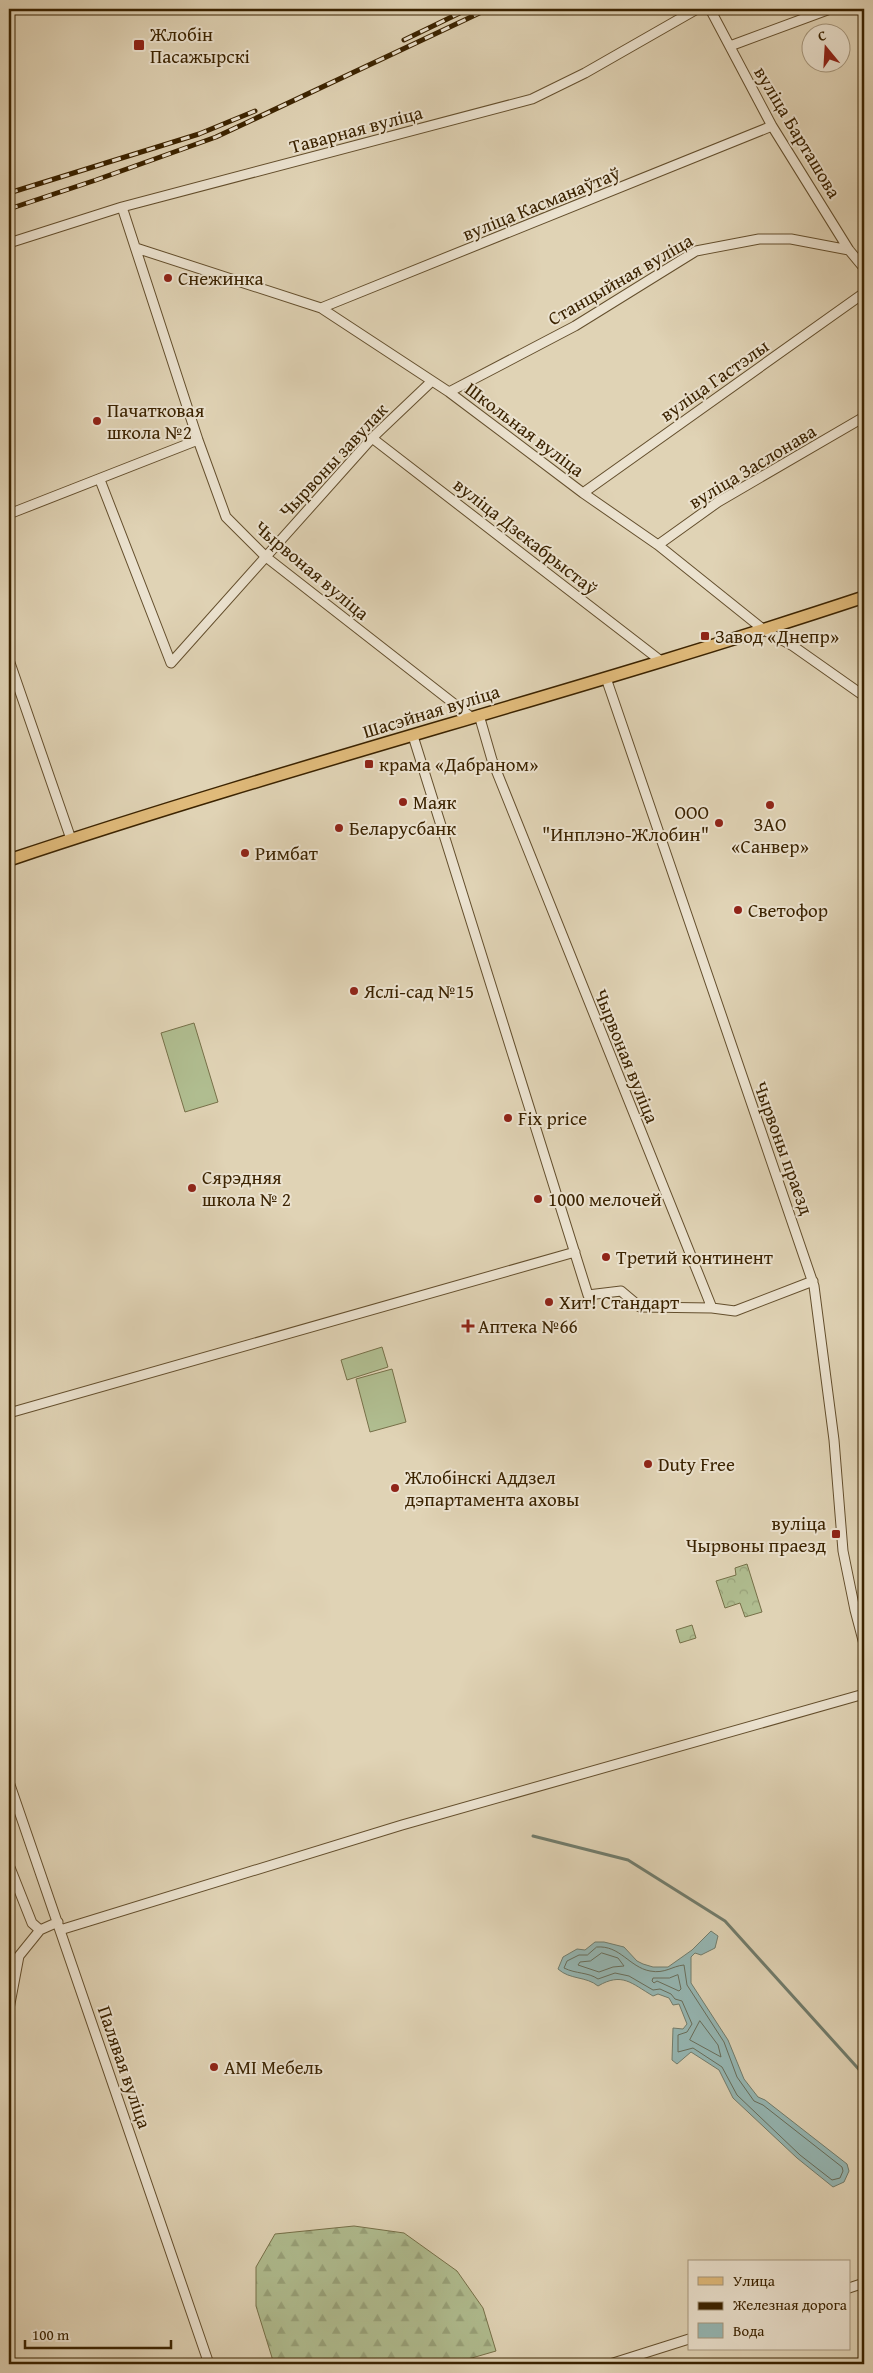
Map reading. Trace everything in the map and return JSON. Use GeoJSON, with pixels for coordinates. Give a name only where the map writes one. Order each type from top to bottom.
{"type":"FeatureCollection","features":[{"type":"Feature","properties":{"kind":"main road","name":"Шасэйная вуліца"},"geometry":{"type":"LineString","coordinates":[[9,860],[71,839],[764,630],[864,596]]}},
{"type":"Feature","properties":{"kind":"street","name":"Таварная вуліца"},"geometry":{"type":"LineString","coordinates":[[9,243],[122,207],[532,99],[594,68],[697,9]]}},
{"type":"Feature","properties":{"kind":"street","name":"вуліца Барташова"},"geometry":{"type":"LineString","coordinates":[[710,9],[772,126],[849,250],[864,268]]}},
{"type":"Feature","properties":{"kind":"street"},"geometry":{"type":"LineString","coordinates":[[730,46],[830,9]]}},
{"type":"Feature","properties":{"kind":"street","name":"вуліца Касманаўтаў"},"geometry":{"type":"LineString","coordinates":[[321,308],[772,126]]}},
{"type":"Feature","properties":{"kind":"street","name":"Чырвоная вуліца"},"geometry":{"type":"LineString","coordinates":[[122,207],[198,440],[226,516],[266,557],[475,716],[712,1308]]}},
{"type":"Feature","properties":{"kind":"street","name":"Станцыйная вуліца"},"geometry":{"type":"LineString","coordinates":[[449,392],[575,326],[696,251],[758,239],[791,239],[849,250]]}},
{"type":"Feature","properties":{"kind":"street","name":"Школьная вуліца"},"geometry":{"type":"LineString","coordinates":[[136,248],[321,308],[449,392],[583,493],[658,545],[764,630],[800,651],[864,696]]}},
{"type":"Feature","properties":{"kind":"street","name":"вуліца Гастэлы"},"geometry":{"type":"LineString","coordinates":[[583,493],[864,293]]}},
{"type":"Feature","properties":{"kind":"street","name":"Чырвоны завулак"},"geometry":{"type":"LineString","coordinates":[[100,480],[171,664],[372,438],[432,381]]}},
{"type":"Feature","properties":{"kind":"street","name":"вуліца Заслонава"},"geometry":{"type":"LineString","coordinates":[[658,545],[718,502],[864,417]]}},
{"type":"Feature","properties":{"kind":"street","name":"вуліца Дзекабрыстаў"},"geometry":{"type":"LineString","coordinates":[[372,438],[661,661]]}},
{"type":"Feature","properties":{"kind":"street"},"geometry":{"type":"LineString","coordinates":[[9,514],[100,480],[198,440]]}},
{"type":"Feature","properties":{"kind":"street"},"geometry":{"type":"LineString","coordinates":[[9,660],[71,839]]}},
{"type":"Feature","properties":{"kind":"street","name":"Чырвоны праезд"},"geometry":{"type":"LineString","coordinates":[[606,678],[813,1281],[834,1440],[843,1551],[864,1644]]}},
{"type":"Feature","properties":{"kind":"street"},"geometry":{"type":"LineString","coordinates":[[413,736],[588,1295],[621,1291],[640,1307],[712,1308],[735,1311],[813,1281]]}},
{"type":"Feature","properties":{"kind":"street"},"geometry":{"type":"LineString","coordinates":[[9,1413],[575,1252]]}},
{"type":"Feature","properties":{"kind":"street"},"geometry":{"type":"LineString","coordinates":[[9,2009],[19,1956],[40,1930],[864,1694]]}},
{"type":"Feature","properties":{"kind":"street","name":"Палявая вуліца"},"geometry":{"type":"LineString","coordinates":[[9,1782],[209,2364]]}},
{"type":"Feature","properties":{"kind":"street"},"geometry":{"type":"LineString","coordinates":[[9,1865],[32,1923],[40,1930]]}},
{"type":"Feature","properties":{"kind":"street"},"geometry":{"type":"LineString","coordinates":[[850,2288],[864,2283]]}},
{"type":"Feature","properties":{"kind":"street"},"geometry":{"type":"LineString","coordinates":[[610,2364],[688,2339]]}},
{"type":"Feature","properties":{"kind":"green space"},"geometry":{"type":"Polygon","coordinates":[[[194,1023],[218,1102],[185,1112],[161,1033],[194,1023]]]}},
{"type":"Feature","properties":{"kind":"green space"},"geometry":{"type":"Polygon","coordinates":[[[382,1347],[388,1367],[347,1380],[341,1360],[382,1347]]]}},
{"type":"Feature","properties":{"kind":"green space"},"geometry":{"type":"Polygon","coordinates":[[[392,1369],[406,1422],[370,1432],[356,1379],[392,1369]]]}},
{"type":"Feature","properties":{"kind":"green space"},"geometry":{"type":"Polygon","coordinates":[[[747,1564],[762,1612],[745,1617],[740,1603],[725,1608],[716,1581],[736,1575],[735,1568],[747,1564]]]}},
{"type":"Feature","properties":{"kind":"green space"},"geometry":{"type":"Polygon","coordinates":[[[692,1625],[696,1638],[680,1643],[676,1630],[692,1625]]]}},
{"type":"Feature","properties":{"kind":"green space"},"geometry":{"type":"Polygon","coordinates":[[[354,2226],[404,2233],[457,2271],[483,2308],[496,2351],[451,2364],[274,2364],[256,2306],[256,2267],[275,2234],[354,2226]]]}},
{"type":"Feature","properties":{"kind":"water"},"geometry":{"type":"Polygon","coordinates":[[[711,1931],[718,1936],[715,1948],[701,1955],[695,1953],[691,1957],[691,1983],[728,2040],[744,2079],[758,2097],[765,2100],[847,2164],[849,2171],[844,2182],[833,2187],[797,2158],[733,2098],[719,2070],[691,2052],[677,2064],[672,2060],[673,2028],[683,2029],[687,2024],[679,2004],[673,2005],[669,1998],[658,1994],[653,1996],[626,1981],[614,1980],[598,1986],[568,1975],[558,1969],[563,1957],[577,1949],[585,1950],[595,1942],[604,1942],[624,1947],[637,1961],[643,1964],[653,1967],[668,1967],[692,1950],[711,1931]]]}},
{"type":"Feature","properties":{"kind":"waterway"},"geometry":{"type":"LineString","coordinates":[[533,1836],[628,1860],[725,1921],[864,2075]]}},
{"type":"Feature","properties":{"kind":"railway"},"geometry":{"type":"LineString","coordinates":[[404,40],[468,9]]}},
{"type":"Feature","properties":{"kind":"railway"},"geometry":{"type":"LineString","coordinates":[[9,209],[216,137],[488,9]]}},
{"type":"Feature","properties":{"kind":"railway"},"geometry":{"type":"LineString","coordinates":[[9,193],[199,134],[255,111]]}},
{"type":"Feature","properties":{"kind":"place","name":"Жлобін Пасажырскі"},"geometry":{"type":"Point","coordinates":[139,45]}},
{"type":"Feature","properties":{"kind":"place","name":"Снежинка"},"geometry":{"type":"Point","coordinates":[168,278]}},
{"type":"Feature","properties":{"kind":"place","name":"Пачатковая школа №2"},"geometry":{"type":"Point","coordinates":[97,421]}},
{"type":"Feature","properties":{"kind":"place","name":"Завод «Днепр»"},"geometry":{"type":"Point","coordinates":[705,636]}},
{"type":"Feature","properties":{"kind":"place","name":"крама «Дабраном»"},"geometry":{"type":"Point","coordinates":[369,764]}},
{"type":"Feature","properties":{"kind":"place","name":"Маяк"},"geometry":{"type":"Point","coordinates":[403,802]}},
{"type":"Feature","properties":{"kind":"place","name":"ЗАО «Санвер»"},"geometry":{"type":"Point","coordinates":[770,805]}},
{"type":"Feature","properties":{"kind":"place","name":"ООО \"Инплэно-Жлобин\""},"geometry":{"type":"Point","coordinates":[719,823]}},
{"type":"Feature","properties":{"kind":"place","name":"Беларусбанк"},"geometry":{"type":"Point","coordinates":[339,828]}},
{"type":"Feature","properties":{"kind":"place","name":"Римбат"},"geometry":{"type":"Point","coordinates":[245,853]}},
{"type":"Feature","properties":{"kind":"place","name":"Светофор"},"geometry":{"type":"Point","coordinates":[738,910]}},
{"type":"Feature","properties":{"kind":"place","name":"Яслі-сад №15"},"geometry":{"type":"Point","coordinates":[354,991]}},
{"type":"Feature","properties":{"kind":"place","name":"Fix price"},"geometry":{"type":"Point","coordinates":[508,1118]}},
{"type":"Feature","properties":{"kind":"place","name":"Сярэдняя школа № 2"},"geometry":{"type":"Point","coordinates":[192,1188]}},
{"type":"Feature","properties":{"kind":"place","name":"1000 мелочей"},"geometry":{"type":"Point","coordinates":[538,1199]}},
{"type":"Feature","properties":{"kind":"place","name":"Третий континент"},"geometry":{"type":"Point","coordinates":[606,1257]}},
{"type":"Feature","properties":{"kind":"place","name":"Хит! Стандарт"},"geometry":{"type":"Point","coordinates":[549,1302]}},
{"type":"Feature","properties":{"kind":"place","name":"Аптека №66"},"geometry":{"type":"Point","coordinates":[468,1326]}},
{"type":"Feature","properties":{"kind":"place","name":"Duty Free"},"geometry":{"type":"Point","coordinates":[648,1464]}},
{"type":"Feature","properties":{"kind":"place","name":"Жлобінскі Аддзел дэпартамента аховы"},"geometry":{"type":"Point","coordinates":[395,1488]}},
{"type":"Feature","properties":{"kind":"place","name":"вуліца Чырвоны праезд"},"geometry":{"type":"Point","coordinates":[836,1534]}},
{"type":"Feature","properties":{"kind":"place","name":"AMI Мебель"},"geometry":{"type":"Point","coordinates":[214,2067]}}]}
